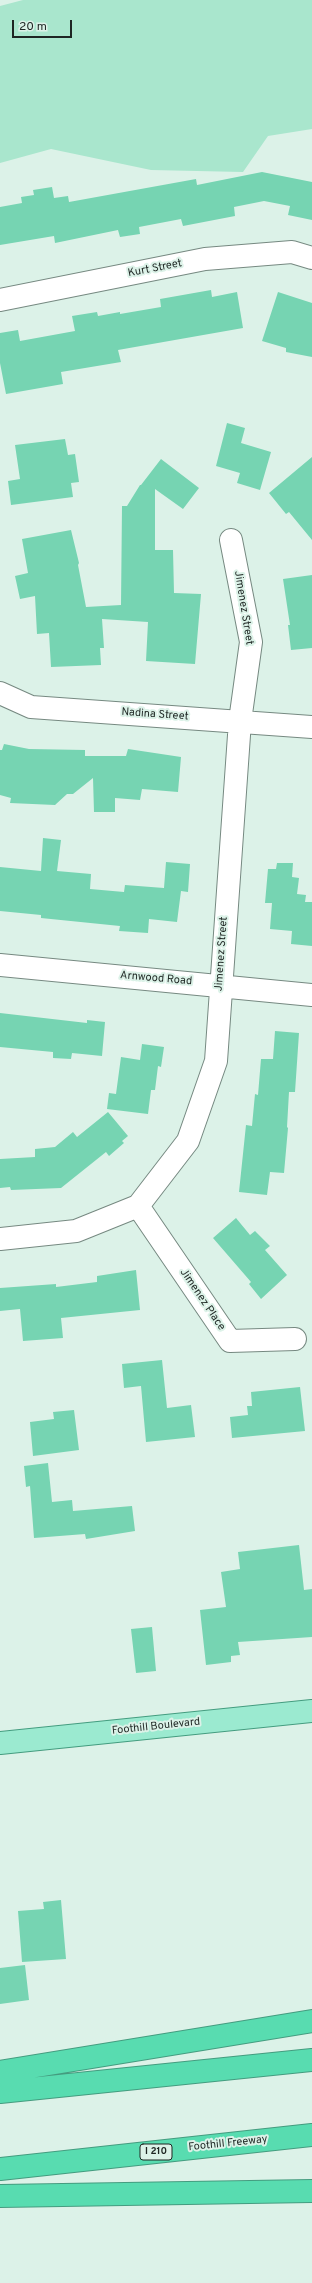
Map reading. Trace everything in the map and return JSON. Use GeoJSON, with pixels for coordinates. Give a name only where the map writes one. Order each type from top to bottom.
{"type":"FeatureCollection","features":[{"type":"Feature","properties":{"kind":"highway"},"geometry":{"type":"LineString","coordinates":[[0,2072],[312,2021]]}},
{"type":"Feature","properties":{"kind":"highway"},"geometry":{"type":"LineString","coordinates":[[0,2092],[312,2060]]}},
{"type":"Feature","properties":{"kind":"highway","name":"Foothill Freeway"},"geometry":{"type":"LineString","coordinates":[[0,2169],[312,2135]]}},
{"type":"Feature","properties":{"kind":"highway"},"geometry":{"type":"LineString","coordinates":[[0,2196],[312,2190]]}},
{"type":"Feature","properties":{"kind":"main road","name":"Foothill Boulevard"},"geometry":{"type":"LineString","coordinates":[[0,1743],[312,1711]]}},
{"type":"Feature","properties":{"kind":"street","name":"Kurt Street"},"geometry":{"type":"LineString","coordinates":[[0,300],[206,259],[292,252],[312,258]]}},
{"type":"Feature","properties":{"kind":"street","name":"Jimenez Street"},"geometry":{"type":"LineString","coordinates":[[138,1206],[188,1141],[216,1061],[220,985],[240,721],[251,642],[231,540]]}},
{"type":"Feature","properties":{"kind":"street","name":"Nadina Street"},"geometry":{"type":"LineString","coordinates":[[0,693],[31,707],[312,727]]}},
{"type":"Feature","properties":{"kind":"street","name":"Arnwood Road"},"geometry":{"type":"LineString","coordinates":[[0,965],[312,995]]}},
{"type":"Feature","properties":{"kind":"street"},"geometry":{"type":"LineString","coordinates":[[0,1239],[76,1230],[138,1206]]}},
{"type":"Feature","properties":{"kind":"street","name":"Jimenez Place"},"geometry":{"type":"LineString","coordinates":[[138,1206],[230,1341],[295,1339]]}},
{"type":"Feature","properties":{"kind":"green space"},"geometry":{"type":"Polygon","coordinates":[[[23,0],[312,0],[312,129],[268,136],[243,172],[151,170],[51,149],[0,163],[0,6],[23,0]]]}},
{"type":"Feature","properties":{"kind":"building"},"geometry":{"type":"Polygon","coordinates":[[[262,172],[312,182],[312,220],[288,215],[290,206],[264,201],[234,207],[235,216],[183,226],[181,219],[139,227],[140,234],[120,237],[118,230],[55,243],[54,236],[0,245],[0,207],[22,203],[21,197],[34,195],[33,190],[52,187],[54,198],[68,196],[69,202],[196,179],[197,185],[262,172]]]}},
{"type":"Feature","properties":{"kind":"building"},"geometry":{"type":"Polygon","coordinates":[[[211,290],[212,297],[237,292],[243,328],[118,350],[121,362],[61,372],[63,384],[6,394],[0,363],[0,333],[18,330],[20,341],[75,331],[72,316],[97,312],[98,316],[120,312],[120,314],[161,307],[160,299],[211,290]]]}},
{"type":"Feature","properties":{"kind":"building"},"geometry":{"type":"Polygon","coordinates":[[[278,292],[312,303],[312,357],[286,352],[286,348],[262,341],[278,292]]]}},
{"type":"Feature","properties":{"kind":"building"},"geometry":{"type":"Polygon","coordinates":[[[227,423],[245,428],[241,443],[271,452],[260,490],[237,483],[240,473],[216,466],[227,423]]]}},
{"type":"Feature","properties":{"kind":"building"},"geometry":{"type":"Polygon","coordinates":[[[65,439],[68,455],[75,454],[79,482],[71,483],[73,497],[11,505],[8,481],[20,479],[15,445],[65,439]]]}},
{"type":"Feature","properties":{"kind":"building"},"geometry":{"type":"Polygon","coordinates":[[[312,457],[312,540],[289,512],[286,514],[269,493],[312,457]]]}},
{"type":"Feature","properties":{"kind":"building"},"geometry":{"type":"Polygon","coordinates":[[[161,459],[199,488],[183,509],[155,489],[155,550],[173,550],[174,593],[201,594],[195,664],[146,661],[148,622],[102,619],[104,648],[100,648],[101,665],[51,667],[49,633],[37,634],[35,596],[20,599],[15,576],[28,573],[22,539],[71,530],[79,563],[78,565],[86,607],[121,605],[122,506],[127,506],[140,485],[161,459]]]}},
{"type":"Feature","properties":{"kind":"building"},"geometry":{"type":"Polygon","coordinates":[[[312,575],[312,648],[291,650],[288,625],[290,625],[283,579],[312,575]]]}},
{"type":"Feature","properties":{"kind":"building"},"geometry":{"type":"Polygon","coordinates":[[[4,744],[29,749],[85,750],[85,756],[126,756],[128,749],[181,757],[178,792],[142,789],[140,800],[115,798],[115,812],[94,812],[93,778],[73,794],[67,794],[55,805],[10,803],[11,798],[0,795],[0,750],[2,750],[4,744]]]}},
{"type":"Feature","properties":{"kind":"building"},"geometry":{"type":"Polygon","coordinates":[[[43,838],[61,840],[57,871],[91,874],[90,889],[124,892],[125,885],[164,888],[166,862],[190,864],[188,892],[181,891],[177,922],[149,919],[148,933],[119,931],[120,926],[41,918],[41,915],[0,911],[0,867],[41,871],[43,838]]]}},
{"type":"Feature","properties":{"kind":"building"},"geometry":{"type":"Polygon","coordinates":[[[277,863],[293,863],[292,877],[299,878],[297,894],[306,895],[305,902],[312,902],[312,946],[291,944],[292,931],[270,929],[272,903],[265,903],[268,869],[276,869],[277,863]]]}},
{"type":"Feature","properties":{"kind":"building"},"geometry":{"type":"Polygon","coordinates":[[[0,1013],[87,1023],[87,1020],[105,1022],[102,1056],[72,1053],[71,1059],[53,1058],[53,1052],[0,1047],[0,1013]]]}},
{"type":"Feature","properties":{"kind":"building"},"geometry":{"type":"Polygon","coordinates":[[[275,1031],[299,1033],[295,1092],[289,1092],[288,1128],[284,1173],[270,1172],[267,1195],[239,1192],[246,1125],[252,1126],[255,1094],[258,1095],[261,1059],[273,1059],[275,1031]]]}},
{"type":"Feature","properties":{"kind":"building"},"geometry":{"type":"Polygon","coordinates":[[[142,1044],[164,1047],[161,1067],[158,1066],[155,1090],[151,1090],[148,1114],[107,1109],[109,1093],[116,1094],[121,1057],[140,1060],[142,1044]]]}},
{"type":"Feature","properties":{"kind":"building"},"geometry":{"type":"Polygon","coordinates":[[[108,1112],[128,1136],[122,1141],[124,1143],[109,1156],[106,1152],[61,1188],[11,1190],[10,1187],[0,1188],[0,1159],[35,1157],[35,1149],[55,1147],[73,1132],[77,1137],[108,1112]]]}},
{"type":"Feature","properties":{"kind":"building"},"geometry":{"type":"Polygon","coordinates":[[[236,1218],[250,1235],[255,1231],[270,1246],[265,1250],[287,1275],[261,1299],[249,1284],[251,1282],[213,1238],[236,1218]]]}},
{"type":"Feature","properties":{"kind":"building"},"geometry":{"type":"Polygon","coordinates":[[[136,1270],[140,1310],[61,1318],[63,1338],[23,1341],[20,1309],[0,1311],[0,1288],[56,1284],[56,1287],[97,1282],[97,1276],[136,1270]]]}},
{"type":"Feature","properties":{"kind":"building"},"geometry":{"type":"Polygon","coordinates":[[[162,1360],[167,1408],[191,1405],[195,1437],[146,1442],[141,1386],[124,1388],[122,1364],[162,1360]]]}},
{"type":"Feature","properties":{"kind":"building"},"geometry":{"type":"Polygon","coordinates":[[[300,1387],[305,1431],[232,1438],[230,1417],[248,1415],[247,1406],[252,1406],[251,1392],[300,1387]]]}},
{"type":"Feature","properties":{"kind":"building"},"geometry":{"type":"Polygon","coordinates":[[[74,1410],[79,1450],[33,1456],[30,1422],[54,1419],[53,1412],[74,1410]]]}},
{"type":"Feature","properties":{"kind":"building"},"geometry":{"type":"Polygon","coordinates":[[[48,1463],[52,1502],[72,1500],[73,1511],[132,1506],[135,1531],[86,1539],[85,1534],[34,1538],[30,1486],[26,1487],[24,1466],[48,1463]]]}},
{"type":"Feature","properties":{"kind":"building"},"geometry":{"type":"Polygon","coordinates":[[[299,1545],[304,1590],[312,1589],[312,1637],[238,1642],[240,1655],[231,1656],[231,1662],[206,1665],[200,1610],[226,1607],[221,1572],[240,1569],[238,1552],[299,1545]]]}},
{"type":"Feature","properties":{"kind":"building"},"geometry":{"type":"Polygon","coordinates":[[[152,1627],[156,1671],[136,1673],[131,1629],[152,1627]]]}},
{"type":"Feature","properties":{"kind":"building"},"geometry":{"type":"Polygon","coordinates":[[[61,1900],[66,1959],[22,1962],[18,1911],[44,1909],[43,1902],[61,1900]]]}},
{"type":"Feature","properties":{"kind":"building"},"geometry":{"type":"Polygon","coordinates":[[[25,1965],[29,2000],[0,2004],[0,1968],[25,1965]]]}}]}
